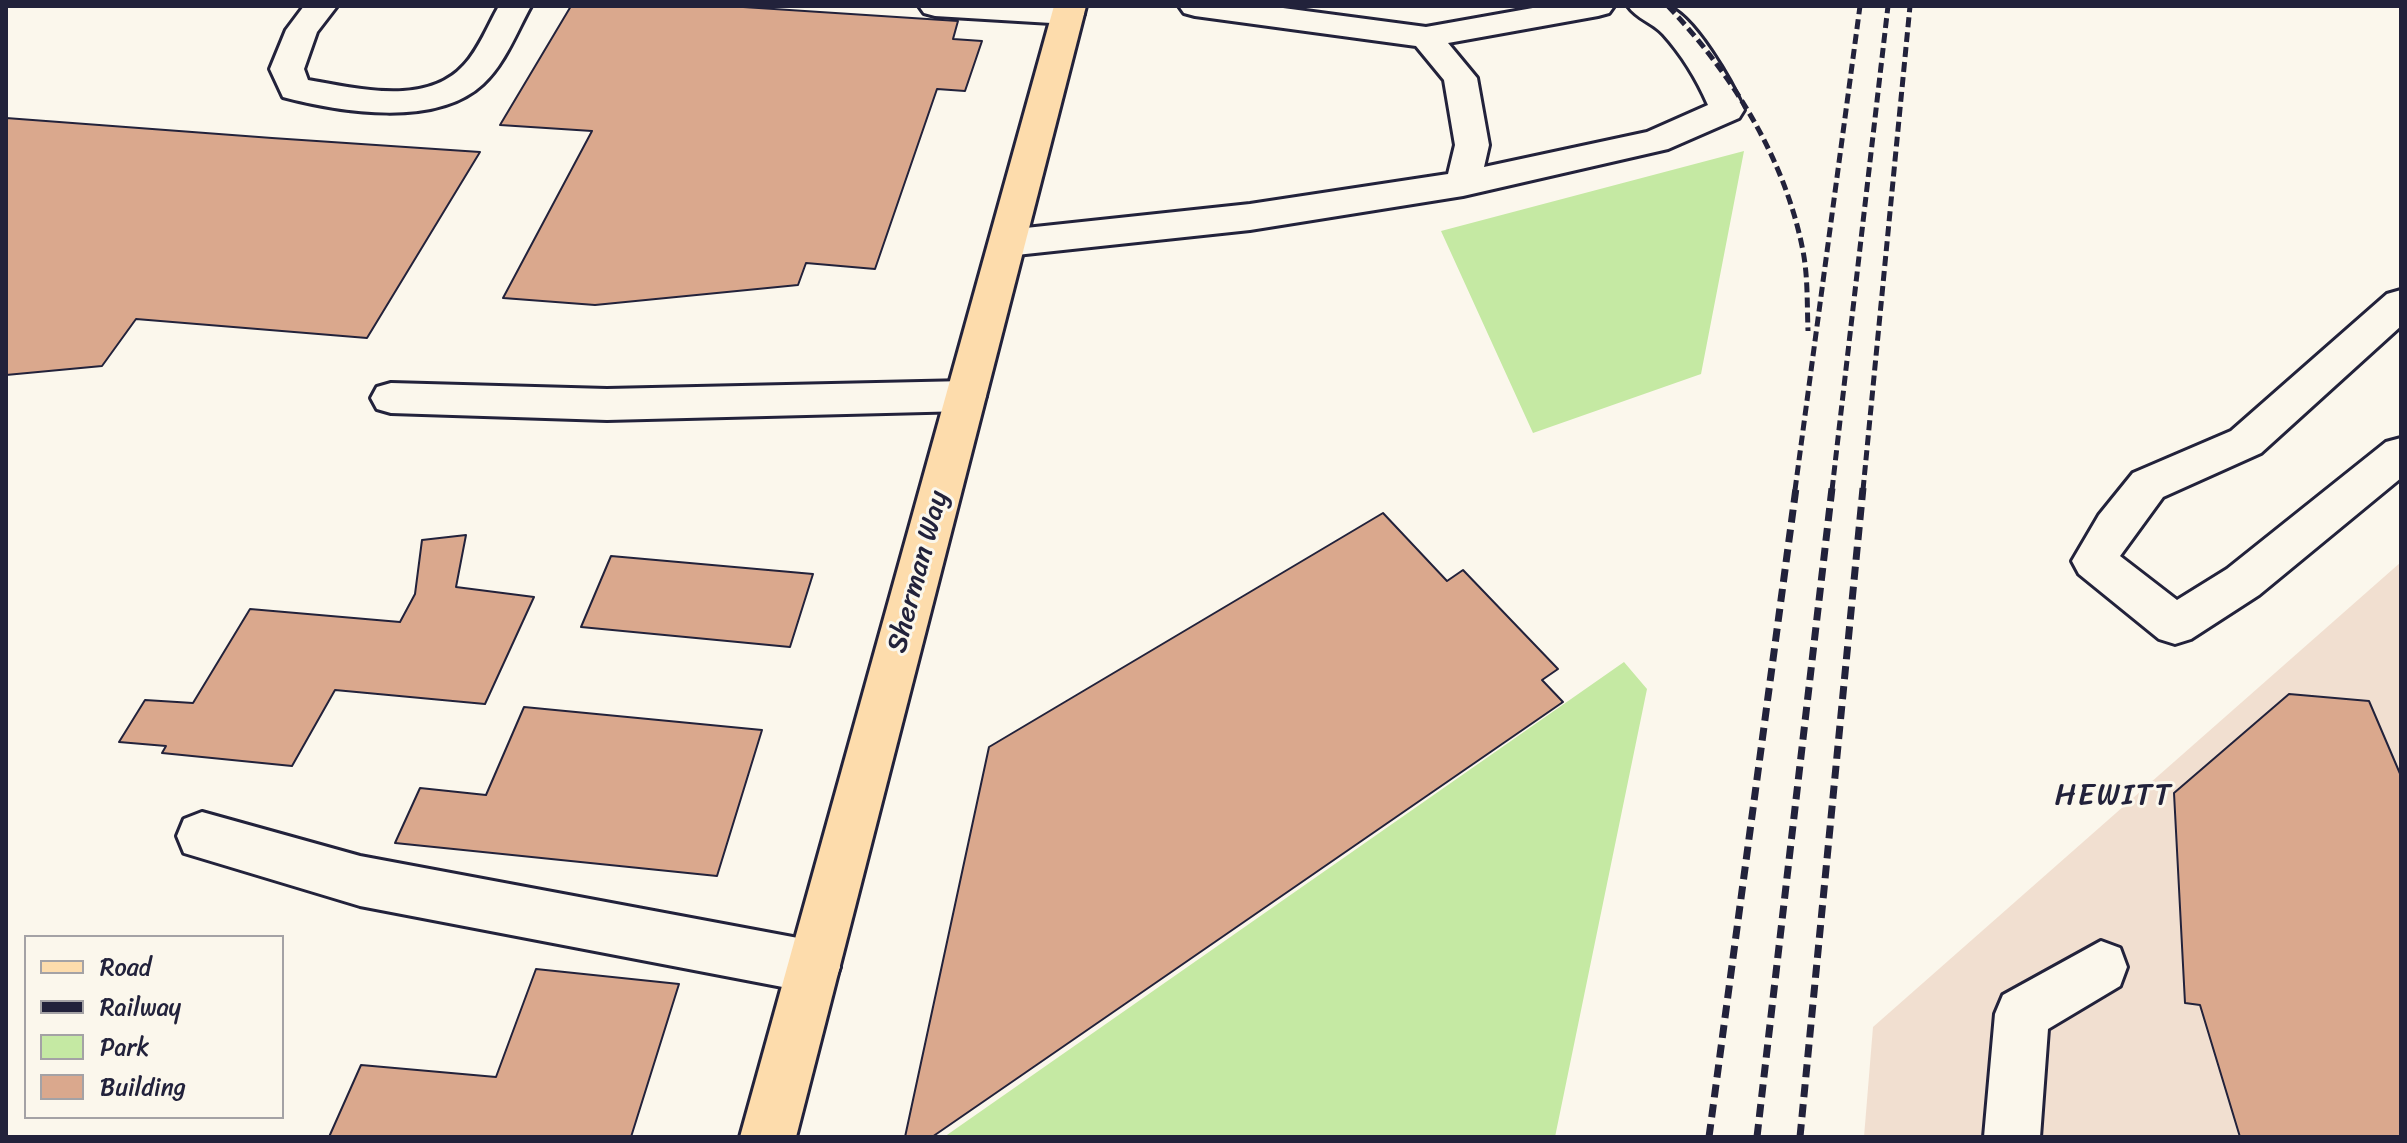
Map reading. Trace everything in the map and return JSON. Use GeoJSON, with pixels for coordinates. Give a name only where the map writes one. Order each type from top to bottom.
{"type":"FeatureCollection","features":[{"type":"Feature","properties":{"kind":"main road","name":"Sherman Way"},"geometry":{"type":"LineString","coordinates":[[768,1137],[1069,10]]}},
{"type":"Feature","properties":{"kind":"lane"},"geometry":{"type":"LineString","coordinates":[[312,18],[287,69],[295,89],[391,102],[440,97],[473,76],[515,6]]}},
{"type":"Feature","properties":{"kind":"lane"},"geometry":{"type":"LineString","coordinates":[[935,6],[1069,10]]}},
{"type":"Feature","properties":{"kind":"lane"},"geometry":{"type":"LineString","coordinates":[[1195,6],[1426,37],[1598,6]]}},
{"type":"Feature","properties":{"kind":"lane"},"geometry":{"type":"LineString","coordinates":[[1007,243],[1250,217],[1463,184],[1656,141],[1727,110],[1714,80],[1673,25],[1644,6]]}},
{"type":"Feature","properties":{"kind":"lane"},"geometry":{"type":"LineString","coordinates":[[1426,37],[1460,78],[1472,145],[1463,184]]}},
{"type":"Feature","properties":{"kind":"lane"},"geometry":{"type":"LineString","coordinates":[[2401,304],[2246,442],[2148,485],[2114,527],[2094,561],[2175,625],[2243,582],[2401,454]]}},
{"type":"Feature","properties":{"kind":"lane"},"geometry":{"type":"LineString","coordinates":[[391,398],[463,403],[609,404],[966,396]]}},
{"type":"Feature","properties":{"kind":"lane"},"geometry":{"type":"LineString","coordinates":[[202,836],[360,881],[814,967]]}},
{"type":"Feature","properties":{"kind":"lane"},"geometry":{"type":"LineString","coordinates":[[2012,1137],[2022,1014],[2101,967]]}},
{"type":"Feature","properties":{"kind":"shaded area"},"geometry":{"type":"Polygon","coordinates":[[[2401,562],[2401,1137],[1864,1137],[1873,1027],[2401,562]]]}},
{"type":"Feature","properties":{"kind":"green space"},"geometry":{"type":"Polygon","coordinates":[[[1744,151],[1701,374],[1533,433],[1441,231],[1744,151]]]}},
{"type":"Feature","properties":{"kind":"green space"},"geometry":{"type":"Polygon","coordinates":[[[1624,662],[1647,689],[1555,1137],[944,1137],[1624,662]]]}},
{"type":"Feature","properties":{"kind":"building"},"geometry":{"type":"Polygon","coordinates":[[[571,6],[728,6],[958,21],[953,39],[982,41],[965,91],[937,89],[875,269],[806,263],[798,285],[595,305],[503,298],[592,131],[500,125],[571,6]]]}},
{"type":"Feature","properties":{"kind":"building"},"geometry":{"type":"Polygon","coordinates":[[[6,118],[480,152],[367,338],[136,319],[102,366],[6,375],[6,118]]]}},
{"type":"Feature","properties":{"kind":"building"},"geometry":{"type":"Polygon","coordinates":[[[1383,513],[1447,581],[1463,570],[1558,669],[1542,680],[1563,702],[932,1137],[905,1137],[989,747],[1383,513]]]}},
{"type":"Feature","properties":{"kind":"building"},"geometry":{"type":"Polygon","coordinates":[[[466,535],[456,587],[534,597],[485,704],[335,690],[292,766],[162,753],[166,746],[119,742],[145,700],[193,703],[250,609],[400,622],[415,594],[422,540],[466,535]]]}},
{"type":"Feature","properties":{"kind":"building"},"geometry":{"type":"Polygon","coordinates":[[[611,556],[813,574],[790,647],[581,627],[611,556]]]}},
{"type":"Feature","properties":{"kind":"building"},"geometry":{"type":"Polygon","coordinates":[[[2289,694],[2369,701],[2401,776],[2401,1137],[2240,1137],[2200,1005],[2185,1003],[2174,793],[2289,694]]]}},
{"type":"Feature","properties":{"kind":"building"},"geometry":{"type":"Polygon","coordinates":[[[524,707],[762,730],[717,876],[395,843],[420,788],[486,795],[524,707]]]}},
{"type":"Feature","properties":{"kind":"building"},"geometry":{"type":"Polygon","coordinates":[[[536,969],[679,984],[631,1137],[329,1137],[361,1065],[496,1077],[536,969]]]}},
{"type":"Feature","properties":{"kind":"railway"},"geometry":{"type":"LineString","coordinates":[[1668,6],[1734,89],[1753,119],[1783,183],[1803,251],[1808,331]]}},
{"type":"Feature","properties":{"kind":"railway"},"geometry":{"type":"LineString","coordinates":[[1795,490],[1860,6]]}},
{"type":"Feature","properties":{"kind":"railway"},"geometry":{"type":"LineString","coordinates":[[1832,490],[1888,6]]}},
{"type":"Feature","properties":{"kind":"railway"},"geometry":{"type":"LineString","coordinates":[[1863,490],[1910,6]]}},
{"type":"Feature","properties":{"kind":"railway"},"geometry":{"type":"LineString","coordinates":[[1709,1137],[1796,488]]}},
{"type":"Feature","properties":{"kind":"railway"},"geometry":{"type":"LineString","coordinates":[[1757,1137],[1832,488]]}},
{"type":"Feature","properties":{"kind":"railway"},"geometry":{"type":"LineString","coordinates":[[1800,1137],[1863,488]]}},
{"type":"Feature","properties":{"kind":"district","name":"HEWITT"},"geometry":{"type":"Point","coordinates":[2114,796]}}]}
